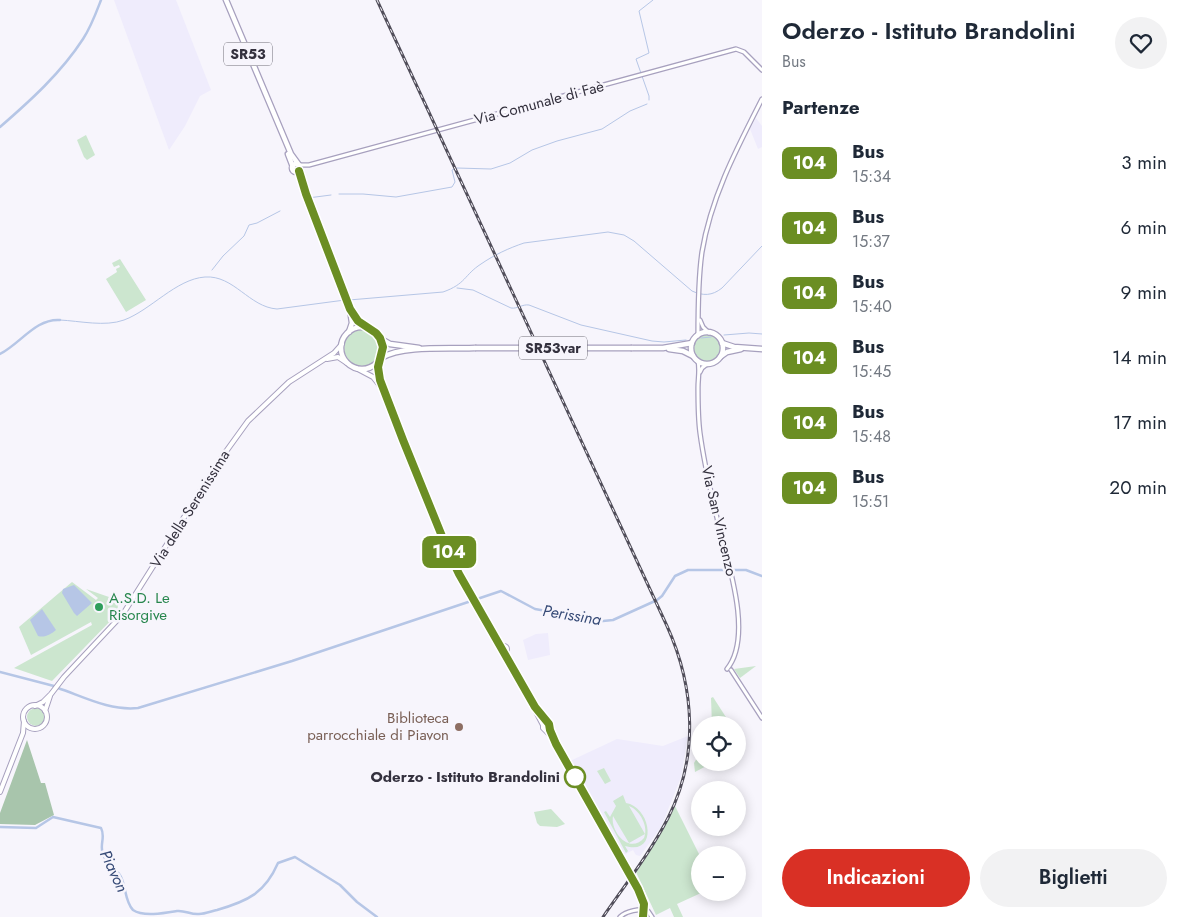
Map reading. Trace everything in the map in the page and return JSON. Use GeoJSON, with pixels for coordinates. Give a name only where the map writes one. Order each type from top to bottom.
{"type":"FeatureCollection","features":[{"type":"Feature","properties":{"kind":"main road","name":"SR53"},"geometry":{"type":"LineString","coordinates":[[226,0],[290,154],[299,169],[307,197],[347,299],[352,323],[342,344]]}},
{"type":"Feature","properties":{"kind":"main road","name":"SR53"},"geometry":{"type":"LineString","coordinates":[[268,101],[293,167],[295,165],[299,169]]}},
{"type":"Feature","properties":{"kind":"main road","name":"SR53"},"geometry":{"type":"LineString","coordinates":[[350,309],[358,321],[376,333],[380,338]]}},
{"type":"Feature","properties":{"kind":"main road"},"geometry":{"type":"LineString","coordinates":[[349,332],[355,329],[368,328]]}},
{"type":"Feature","properties":{"kind":"main road"},"geometry":{"type":"LineString","coordinates":[[693,356],[692,343],[698,336],[709,333],[717,337],[722,343],[734,347],[762,349]]}},
{"type":"Feature","properties":{"kind":"main road"},"geometry":{"type":"LineString","coordinates":[[380,338],[383,347],[379,374],[386,398],[448,551],[475,603],[502,647],[507,648],[504,652],[545,724],[543,728],[547,729],[627,867]]}},
{"type":"Feature","properties":{"kind":"main road","name":"SR53var"},"geometry":{"type":"LineString","coordinates":[[380,338],[390,344],[426,349]]}},
{"type":"Feature","properties":{"kind":"main road","name":"SR53var"},"geometry":{"type":"LineString","coordinates":[[663,348],[692,343]]}},
{"type":"Feature","properties":{"kind":"main road"},"geometry":{"type":"LineString","coordinates":[[720,357],[722,343]]}},
{"type":"Feature","properties":{"kind":"main road"},"geometry":{"type":"LineString","coordinates":[[342,344],[342,353],[347,363]]}},
{"type":"Feature","properties":{"kind":"main road","name":"Via della Serenissima"},"geometry":{"type":"LineString","coordinates":[[35,706],[43,702],[131,604],[222,456],[240,431],[289,382],[335,352],[342,344]]}},
{"type":"Feature","properties":{"kind":"main road","name":"SR53var"},"geometry":{"type":"LineString","coordinates":[[380,359],[396,353],[426,349],[663,348],[683,351],[698,361],[708,364]]}},
{"type":"Feature","properties":{"kind":"main road"},"geometry":{"type":"LineString","coordinates":[[708,364],[714,362],[727,352],[749,348]]}},
{"type":"Feature","properties":{"kind":"main road"},"geometry":{"type":"LineString","coordinates":[[322,361],[335,357],[341,358],[373,377],[386,398]]}},
{"type":"Feature","properties":{"kind":"main road"},"geometry":{"type":"LineString","coordinates":[[356,368],[368,368],[380,359]]}},
{"type":"Feature","properties":{"kind":"main road","name":"Via della Serenissima"},"geometry":{"type":"LineString","coordinates":[[45,711],[50,694]]}},
{"type":"Feature","properties":{"kind":"main road"},"geometry":{"type":"LineString","coordinates":[[0,792],[23,733],[26,709],[35,706],[42,708],[45,711],[47,720],[43,726],[37,729],[30,728],[23,733]]}},
{"type":"Feature","properties":{"kind":"main road"},"geometry":{"type":"LineString","coordinates":[[24,721],[30,728]]}},
{"type":"Feature","properties":{"kind":"street","name":"Via Comunale di Faè"},"geometry":{"type":"LineString","coordinates":[[299,169],[736,49],[744,52],[762,70]]}},
{"type":"Feature","properties":{"kind":"street"},"geometry":{"type":"LineString","coordinates":[[698,336],[702,252],[713,207],[727,172],[762,99]]}},
{"type":"Feature","properties":{"kind":"street"},"geometry":{"type":"LineString","coordinates":[[699,317],[701,324],[709,333]]}},
{"type":"Feature","properties":{"kind":"street","name":"Via San Vincenzo"},"geometry":{"type":"LineString","coordinates":[[698,361],[700,434],[718,523],[731,569],[737,600],[739,633],[731,668],[762,718]]}},
{"type":"Feature","properties":{"kind":"street"},"geometry":{"type":"LineString","coordinates":[[699,375],[702,368],[708,364]]}},
{"type":"Feature","properties":{"kind":"street"},"geometry":{"type":"LineString","coordinates":[[620,917],[623,914],[645,913],[652,917]]}},
{"type":"Feature","properties":{"kind":"shaded area"},"geometry":{"type":"Polygon","coordinates":[[[114,0],[176,0],[211,90],[200,96],[185,126],[169,150],[114,0]]]}},
{"type":"Feature","properties":{"kind":"shaded area"},"geometry":{"type":"Polygon","coordinates":[[[756,118],[762,126],[762,147],[758,149],[750,129],[756,118]]]}},
{"type":"Feature","properties":{"kind":"shaded area"},"geometry":{"type":"Polygon","coordinates":[[[548,633],[550,655],[528,660],[523,640],[536,634],[548,633]]]}},
{"type":"Feature","properties":{"kind":"shaded area"},"geometry":{"type":"Polygon","coordinates":[[[688,736],[681,777],[661,827],[640,856],[636,855],[633,850],[624,855],[570,761],[617,739],[663,746],[688,736]]]}},
{"type":"Feature","properties":{"kind":"green space"},"geometry":{"type":"Polygon","coordinates":[[[86,135],[95,155],[87,160],[77,140],[86,135]]]}},
{"type":"Feature","properties":{"kind":"green space"},"geometry":{"type":"Polygon","coordinates":[[[120,259],[146,300],[126,312],[106,279],[117,272],[116,269],[120,267],[119,265],[114,267],[112,263],[120,259]]]}},
{"type":"Feature","properties":{"kind":"green space"},"geometry":{"type":"Polygon","coordinates":[[[362,330],[369,331],[375,335],[379,341],[379,355],[375,361],[369,365],[362,366],[355,365],[349,361],[345,355],[344,348],[345,341],[349,335],[355,331],[362,330]]]}},
{"type":"Feature","properties":{"kind":"green space"},"geometry":{"type":"Polygon","coordinates":[[[707,334],[717,338],[721,348],[717,358],[707,362],[697,358],[693,348],[697,338],[707,334]]]}},
{"type":"Feature","properties":{"kind":"green space"},"geometry":{"type":"Polygon","coordinates":[[[72,582],[96,600],[98,598],[86,589],[109,597],[108,599],[118,605],[117,614],[52,681],[14,668],[92,625],[91,622],[31,655],[19,627],[72,582]]]}},
{"type":"Feature","properties":{"kind":"green space"},"geometry":{"type":"Polygon","coordinates":[[[756,666],[740,678],[734,669],[756,666]]]}},
{"type":"Feature","properties":{"kind":"green space"},"geometry":{"type":"Polygon","coordinates":[[[713,697],[725,716],[712,716],[711,698],[713,697]]]}},
{"type":"Feature","properties":{"kind":"green space"},"geometry":{"type":"Polygon","coordinates":[[[36,708],[42,711],[45,717],[42,723],[36,726],[30,723],[27,717],[30,711],[36,708]]]}},
{"type":"Feature","properties":{"kind":"green space"},"geometry":{"type":"Polygon","coordinates":[[[27,740],[41,783],[45,783],[54,815],[35,825],[0,824],[0,813],[27,740]]]}},
{"type":"Feature","properties":{"kind":"green space"},"geometry":{"type":"Polygon","coordinates":[[[604,768],[611,781],[605,784],[597,771],[604,768]]]}},
{"type":"Feature","properties":{"kind":"green space"},"geometry":{"type":"Polygon","coordinates":[[[623,795],[626,803],[635,806],[641,813],[646,821],[648,830],[647,838],[643,844],[636,847],[625,846],[628,851],[626,853],[604,812],[606,811],[610,817],[616,806],[613,801],[623,795]],[[629,806],[645,834],[644,824],[637,811],[629,806]],[[613,816],[614,828],[622,839],[629,843],[613,816]],[[645,834],[629,843],[638,843],[644,838],[645,834]]]}},
{"type":"Feature","properties":{"kind":"green space"},"geometry":{"type":"Polygon","coordinates":[[[675,806],[695,846],[691,846],[691,898],[677,904],[683,917],[674,917],[670,908],[656,915],[636,872],[675,806]]]}},
{"type":"Feature","properties":{"kind":"green space"},"geometry":{"type":"Polygon","coordinates":[[[551,809],[565,824],[557,827],[540,826],[537,823],[534,812],[551,809]]]}},
{"type":"Feature","properties":{"kind":"water"},"geometry":{"type":"Polygon","coordinates":[[[74,585],[92,603],[77,616],[62,593],[63,589],[74,585]]]}},
{"type":"Feature","properties":{"kind":"water"},"geometry":{"type":"Polygon","coordinates":[[[42,609],[56,630],[48,635],[38,636],[30,620],[42,609]]]}},
{"type":"Feature","properties":{"kind":"waterway"},"geometry":{"type":"LineString","coordinates":[[0,127],[34,97],[65,63],[86,34],[101,0]]}},
{"type":"Feature","properties":{"kind":"waterway"},"geometry":{"type":"LineString","coordinates":[[649,100],[636,59],[649,53],[639,11],[653,0]]}},
{"type":"Feature","properties":{"kind":"waterway"},"geometry":{"type":"LineString","coordinates":[[339,194],[396,197],[452,187],[455,182],[452,170],[457,168],[491,169],[510,163],[532,150],[602,129],[630,111],[647,104]]}},
{"type":"Feature","properties":{"kind":"waterway"},"geometry":{"type":"LineString","coordinates":[[308,198],[331,195]]}},
{"type":"Feature","properties":{"kind":"waterway"},"geometry":{"type":"LineString","coordinates":[[212,270],[223,256],[244,236],[249,225],[280,211]]}},
{"type":"Feature","properties":{"kind":"waterway"},"geometry":{"type":"LineString","coordinates":[[349,300],[443,292],[461,283],[475,268],[486,261],[518,245],[608,232],[624,235],[634,241],[692,291],[700,294],[715,293],[762,246]]}},
{"type":"Feature","properties":{"kind":"waterway"},"geometry":{"type":"LineString","coordinates":[[60,320],[101,323],[124,320],[184,283],[205,277],[225,281],[258,303],[277,309],[345,300]]}},
{"type":"Feature","properties":{"kind":"waterway"},"geometry":{"type":"LineString","coordinates":[[457,288],[473,290],[511,308],[529,305],[581,325],[652,341],[686,340]]}},
{"type":"Feature","properties":{"kind":"waterway"},"geometry":{"type":"LineString","coordinates":[[0,354],[43,323],[51,320],[60,320]]}},
{"type":"Feature","properties":{"kind":"waterway"},"geometry":{"type":"LineString","coordinates":[[724,335],[762,334]]}},
{"type":"Feature","properties":{"kind":"waterway"},"geometry":{"type":"LineString","coordinates":[[701,338],[711,337]]}},
{"type":"Feature","properties":{"kind":"waterway","name":"Perissina"},"geometry":{"type":"LineString","coordinates":[[657,600],[662,596],[675,576],[688,570],[746,570],[762,576]]}},
{"type":"Feature","properties":{"kind":"waterway"},"geometry":{"type":"LineString","coordinates":[[58,688],[107,705],[138,708],[292,661],[501,591],[535,609],[603,621],[613,620],[655,601]]}},
{"type":"Feature","properties":{"kind":"waterway"},"geometry":{"type":"LineString","coordinates":[[0,672],[54,686]]}},
{"type":"Feature","properties":{"kind":"waterway","name":"Piavon"},"geometry":{"type":"LineString","coordinates":[[0,827],[36,828],[53,817],[101,828],[103,835],[102,851],[109,864],[121,877],[130,907],[137,912],[154,914],[180,911],[201,914],[238,903],[261,889],[278,863],[295,857],[340,885],[357,902],[377,917]]}},
{"type":"Feature","properties":{"kind":"tunnel"},"geometry":{"type":"LineString","coordinates":[[627,867],[644,902],[644,913]]}},
{"type":"Feature","properties":{"kind":"railway"},"geometry":{"type":"LineString","coordinates":[[377,0],[667,626],[683,674],[690,722],[689,747],[678,795],[668,818],[653,844],[603,917]]}},
{"type":"Feature","properties":{"kind":"bus line","name":"104"},"geometry":{"type":"LineString","coordinates":[[299,171],[300,179],[347,297],[350,309],[358,321],[376,333],[382,343],[382,355],[378,367],[386,398],[448,551],[475,603],[502,647],[502,652],[504,652],[535,707],[549,724],[556,744],[628,869],[644,902],[643,917]]}},
{"type":"Feature","properties":{"kind":"place","name":"A.S.D. Le Risorgive"},"geometry":{"type":"Point","coordinates":[99,607]}},
{"type":"Feature","properties":{"kind":"place","name":"Biblioteca parrocchiale di Piavon"},"geometry":{"type":"Point","coordinates":[459,727]}},
{"type":"Feature","properties":{"kind":"place","name":"Oderzo - Istituto Brandolini"},"geometry":{"type":"Point","coordinates":[575,777]}}]}
